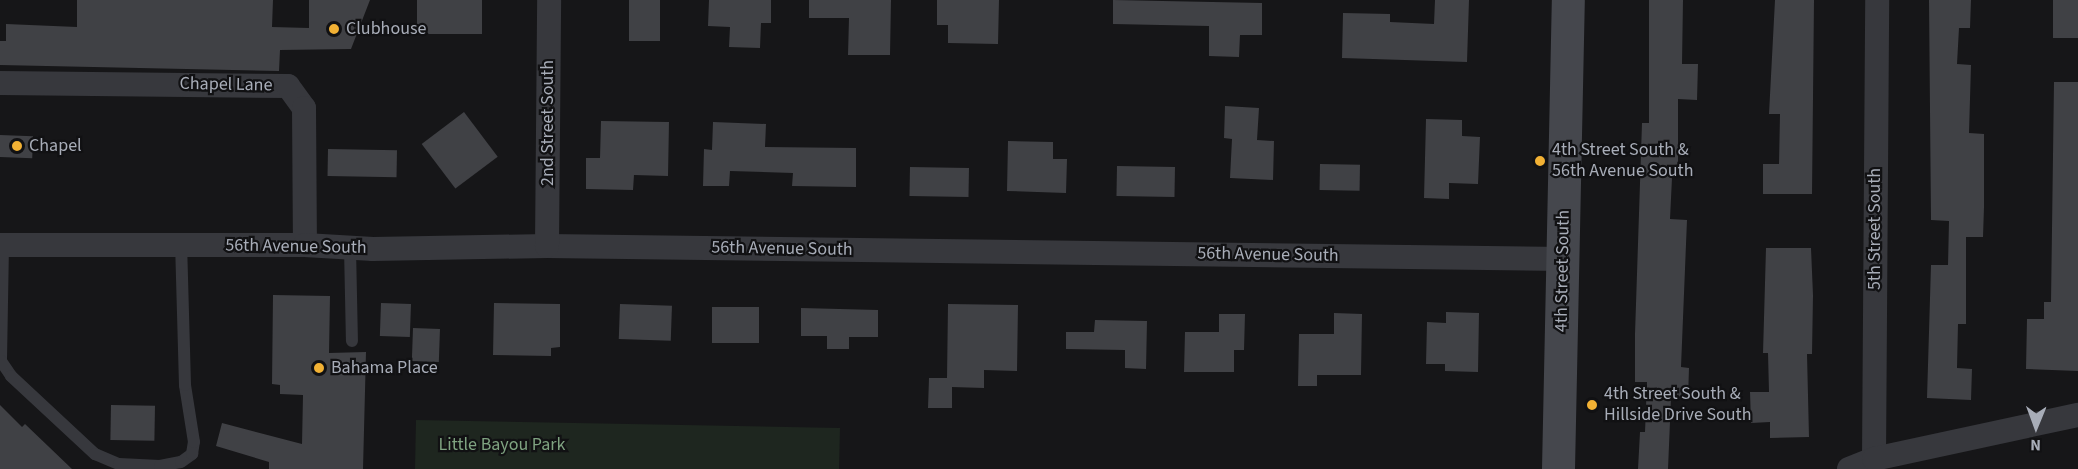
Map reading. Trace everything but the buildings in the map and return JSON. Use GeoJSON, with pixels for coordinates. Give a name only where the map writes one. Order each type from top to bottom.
{"type":"FeatureCollection","features":[{"type":"Feature","properties":{"kind":"street","name":"2nd Street South"},"geometry":{"type":"LineString","coordinates":[[548,246],[549,0]]}},
{"type":"Feature","properties":{"kind":"street","name":"4th Street South"},"geometry":{"type":"LineString","coordinates":[[1558,469],[1568,0]]}},
{"type":"Feature","properties":{"kind":"street","name":"5th Street South"},"geometry":{"type":"LineString","coordinates":[[1874,459],[1877,0]]}},
{"type":"Feature","properties":{"kind":"street","name":"Chapel Lane"},"geometry":{"type":"LineString","coordinates":[[0,83],[288,86],[304,108],[305,245]]}},
{"type":"Feature","properties":{"kind":"street","name":"56th Avenue South"},"geometry":{"type":"LineString","coordinates":[[2,245],[305,245],[350,248],[548,246],[1564,259]]}},
{"type":"Feature","properties":{"kind":"street"},"geometry":{"type":"LineString","coordinates":[[1849,469],[1874,459],[2078,416]]}},
{"type":"Feature","properties":{"kind":"lane"},"geometry":{"type":"LineString","coordinates":[[2,245],[1,361],[11,376],[95,454],[119,464],[160,466],[181,462],[192,454],[194,442],[185,386],[181,245]]}},
{"type":"Feature","properties":{"kind":"lane"},"geometry":{"type":"LineString","coordinates":[[350,248],[352,341]]}},
{"type":"Feature","properties":{"kind":"green space","name":"Little Bayou Park"},"geometry":{"type":"Polygon","coordinates":[[[416,420],[840,428],[839,469],[415,469],[416,420]]]}},
{"type":"Feature","properties":{"kind":"place","name":"Clubhouse"},"geometry":{"type":"Point","coordinates":[334,29]}},
{"type":"Feature","properties":{"kind":"place","name":"Chapel"},"geometry":{"type":"Point","coordinates":[17,146]}},
{"type":"Feature","properties":{"kind":"place","name":"4th Street South & 56th Avenue South"},"geometry":{"type":"Point","coordinates":[1540,161]}},
{"type":"Feature","properties":{"kind":"place","name":"Bahama Place"},"geometry":{"type":"Point","coordinates":[319,368]}},
{"type":"Feature","properties":{"kind":"place","name":"4th Street South & Hillside Drive South"},"geometry":{"type":"Point","coordinates":[1592,405]}}]}
